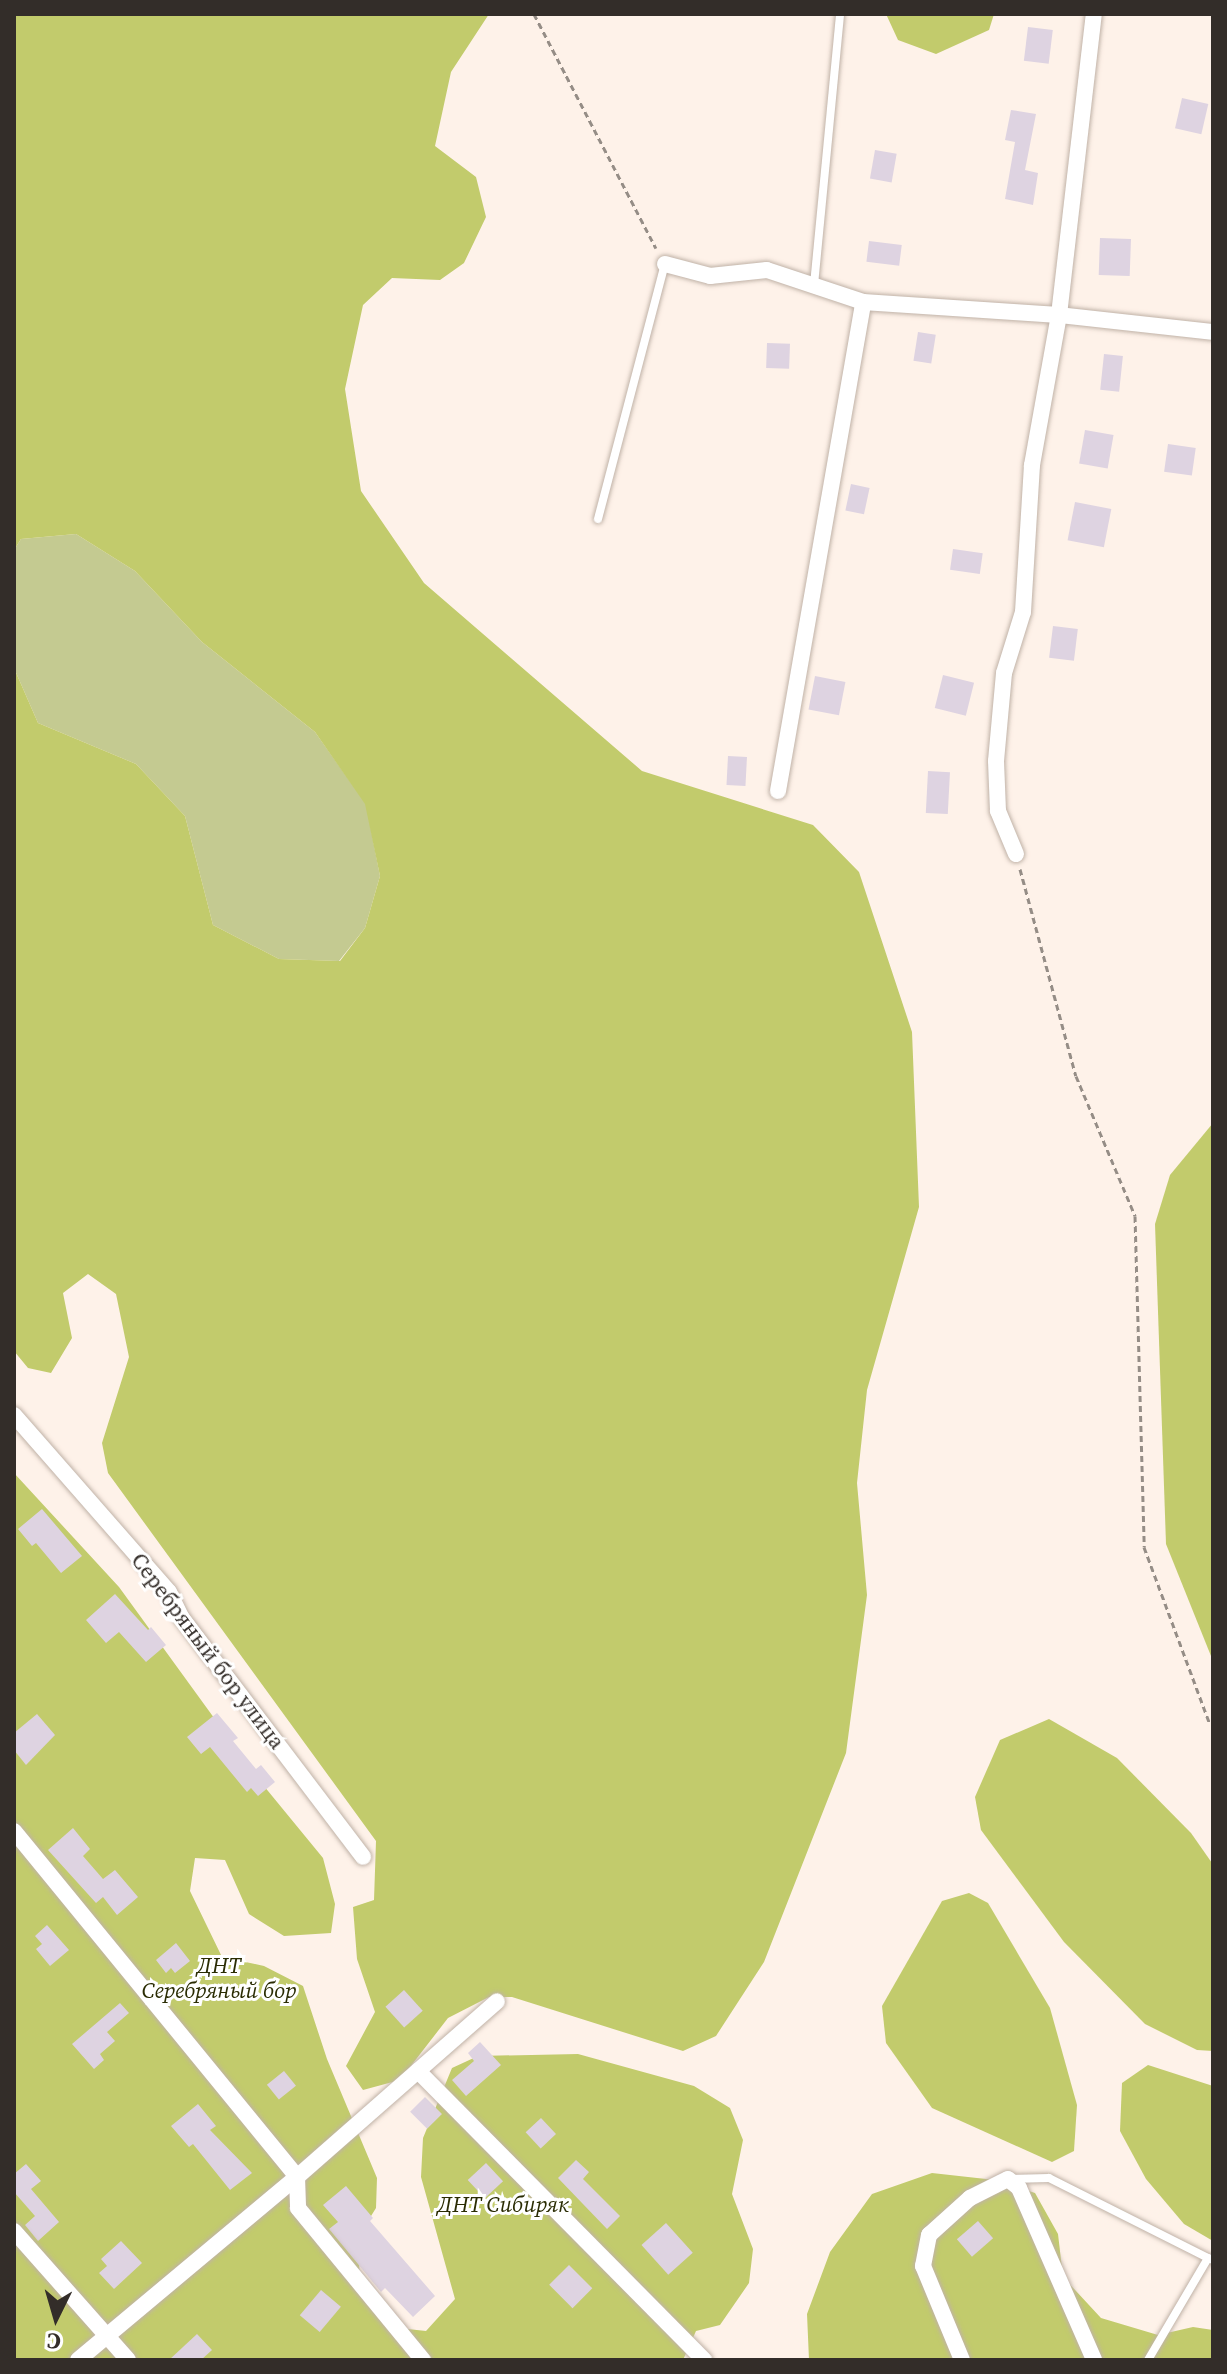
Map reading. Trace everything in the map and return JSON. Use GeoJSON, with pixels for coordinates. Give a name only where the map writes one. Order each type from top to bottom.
{"type":"FeatureCollection","features":[{"type":"Feature","properties":{"kind":"street"},"geometry":{"type":"LineString","coordinates":[[1016,854],[998,811],[996,761],[1004,673],[1023,612],[1032,465],[1059,315],[1094,14]]}},
{"type":"Feature","properties":{"kind":"street"},"geometry":{"type":"LineString","coordinates":[[665,264],[710,276],[767,270],[863,302],[1059,315],[1213,332]]}},
{"type":"Feature","properties":{"kind":"street"},"geometry":{"type":"LineString","coordinates":[[778,791],[863,302]]}},
{"type":"Feature","properties":{"kind":"street","name":"Серебряный бор улица"},"geometry":{"type":"LineString","coordinates":[[14,1415],[169,1592],[181,1617],[363,1857]]}},
{"type":"Feature","properties":{"kind":"street"},"geometry":{"type":"LineString","coordinates":[[14,1831],[297,2177],[298,2208],[423,2360]]}},
{"type":"Feature","properties":{"kind":"street"},"geometry":{"type":"LineString","coordinates":[[78,2360],[297,2177],[497,2001]]}},
{"type":"Feature","properties":{"kind":"street"},"geometry":{"type":"LineString","coordinates":[[418,2071],[704,2360]]}},
{"type":"Feature","properties":{"kind":"street"},"geometry":{"type":"LineString","coordinates":[[962,2360],[942,2305],[923,2266],[929,2235],[970,2198],[1008,2179],[1019,2188],[1094,2360]]}},
{"type":"Feature","properties":{"kind":"street"},"geometry":{"type":"LineString","coordinates":[[14,2231],[128,2360]]}},
{"type":"Feature","properties":{"kind":"lane"},"geometry":{"type":"LineString","coordinates":[[814,286],[840,14]]}},
{"type":"Feature","properties":{"kind":"lane"},"geometry":{"type":"LineString","coordinates":[[598,519],[665,264]]}},
{"type":"Feature","properties":{"kind":"lane"},"geometry":{"type":"LineString","coordinates":[[1008,2179],[1049,2178],[1211,2259],[1148,2360]]}},
{"type":"Feature","properties":{"kind":"path"},"geometry":{"type":"LineString","coordinates":[[534,14],[665,264]]}},
{"type":"Feature","properties":{"kind":"path"},"geometry":{"type":"LineString","coordinates":[[1016,854],[1076,1076],[1135,1216],[1144,1547],[1209,1722]]}},
{"type":"Feature","properties":{"kind":"green space"},"geometry":{"type":"Polygon","coordinates":[[[14,14],[489,14],[451,72],[435,146],[476,177],[486,217],[464,263],[440,280],[392,278],[363,305],[345,389],[361,491],[424,583],[642,771],[813,825],[859,872],[912,1032],[919,1207],[867,1390],[857,1483],[867,1595],[846,1753],[764,1962],[716,2036],[683,2051],[512,1997],[489,1997],[448,2018],[400,2080],[363,2090],[346,2066],[375,2012],[357,1959],[353,1907],[374,1900],[376,1841],[108,1473],[102,1443],[129,1357],[116,1294],[88,1274],[63,1293],[72,1338],[51,1373],[28,1368],[14,1351],[14,668],[38,723],[136,764],[185,816],[213,925],[279,959],[340,961],[365,928],[380,876],[365,804],[315,732],[202,642],[135,571],[76,534],[21,539],[14,550],[14,14]]]}},
{"type":"Feature","properties":{"kind":"green space"},"geometry":{"type":"Polygon","coordinates":[[[886,14],[994,14],[989,30],[936,54],[898,40],[886,14]]]}},
{"type":"Feature","properties":{"kind":"green space"},"geometry":{"type":"Polygon","coordinates":[[[76,534],[135,571],[202,642],[315,732],[366,804],[380,876],[365,928],[339,961],[279,959],[213,925],[185,816],[136,764],[38,723],[14,668],[14,550],[21,539],[76,534]]]}},
{"type":"Feature","properties":{"kind":"green space"},"geometry":{"type":"Polygon","coordinates":[[[1213,1123],[1213,1661],[1166,1544],[1155,1224],[1170,1175],[1213,1123]]]}},
{"type":"Feature","properties":{"kind":"green space","name":"ДНТ Серебряный бор"},"geometry":{"type":"Polygon","coordinates":[[[14,1473],[119,1587],[259,1780],[323,1858],[335,1904],[331,1933],[284,1936],[249,1914],[225,1860],[195,1858],[190,1891],[222,1957],[264,1966],[303,1986],[327,2059],[377,2178],[376,2208],[358,2237],[360,2285],[389,2327],[426,2331],[455,2299],[421,2177],[423,2138],[452,2068],[478,2056],[578,2054],[694,2086],[730,2108],[743,2140],[732,2194],[753,2249],[749,2283],[720,2325],[696,2331],[683,2360],[14,2360],[14,1473]]]}},
{"type":"Feature","properties":{"kind":"green space"},"geometry":{"type":"Polygon","coordinates":[[[1049,1719],[1117,1758],[1191,1833],[1212,1863],[1213,2051],[1197,2050],[1145,2024],[1064,1942],[981,1830],[975,1797],[1000,1740],[1049,1719]]]}},
{"type":"Feature","properties":{"kind":"green space"},"geometry":{"type":"Polygon","coordinates":[[[969,1893],[988,1903],[1050,2008],[1077,2105],[1074,2151],[1052,2162],[932,2108],[886,2043],[882,2006],[942,1901],[969,1893]]]}},
{"type":"Feature","properties":{"kind":"green space"},"geometry":{"type":"Polygon","coordinates":[[[1148,2065],[1213,2086],[1213,2241],[1184,2224],[1146,2179],[1120,2131],[1122,2083],[1148,2065]]]}},
{"type":"Feature","properties":{"kind":"green space"},"geometry":{"type":"Polygon","coordinates":[[[932,2173],[995,2180],[1035,2193],[1058,2234],[1063,2277],[1101,2318],[1158,2335],[1193,2327],[1213,2330],[1213,2360],[809,2360],[807,2314],[830,2252],[872,2194],[932,2173]]]}},
{"type":"Feature","properties":{"kind":"building"},"geometry":{"type":"Polygon","coordinates":[[[1028,27],[1053,30],[1049,64],[1024,61],[1028,27]]]}},
{"type":"Feature","properties":{"kind":"building"},"geometry":{"type":"Polygon","coordinates":[[[1182,98],[1208,104],[1201,134],[1175,128],[1182,98]]]}},
{"type":"Feature","properties":{"kind":"building"},"geometry":{"type":"Polygon","coordinates":[[[1011,110],[1036,114],[1025,170],[1038,173],[1033,205],[1005,199],[1015,142],[1005,140],[1011,110]]]}},
{"type":"Feature","properties":{"kind":"building"},"geometry":{"type":"Polygon","coordinates":[[[875,150],[897,154],[892,182],[870,179],[875,150]]]}},
{"type":"Feature","properties":{"kind":"building"},"geometry":{"type":"Polygon","coordinates":[[[1100,238],[1131,239],[1130,276],[1099,275],[1100,238]]]}},
{"type":"Feature","properties":{"kind":"building"},"geometry":{"type":"Polygon","coordinates":[[[869,241],[902,245],[899,266],[866,262],[869,241]]]}},
{"type":"Feature","properties":{"kind":"building"},"geometry":{"type":"Polygon","coordinates":[[[918,332],[936,335],[931,363],[913,361],[918,332]]]}},
{"type":"Feature","properties":{"kind":"building"},"geometry":{"type":"Polygon","coordinates":[[[767,343],[790,344],[789,369],[766,368],[767,343]]]}},
{"type":"Feature","properties":{"kind":"building"},"geometry":{"type":"Polygon","coordinates":[[[1104,354],[1123,356],[1119,392],[1100,390],[1104,354]]]}},
{"type":"Feature","properties":{"kind":"building"},"geometry":{"type":"Polygon","coordinates":[[[1085,430],[1114,435],[1108,469],[1079,463],[1085,430]]]}},
{"type":"Feature","properties":{"kind":"building"},"geometry":{"type":"Polygon","coordinates":[[[1168,444],[1196,448],[1192,476],[1164,472],[1168,444]]]}},
{"type":"Feature","properties":{"kind":"building"},"geometry":{"type":"Polygon","coordinates":[[[851,484],[870,488],[864,514],[845,510],[851,484]]]}},
{"type":"Feature","properties":{"kind":"building"},"geometry":{"type":"Polygon","coordinates":[[[1075,502],[1111,509],[1104,547],[1068,540],[1075,502]]]}},
{"type":"Feature","properties":{"kind":"building"},"geometry":{"type":"Polygon","coordinates":[[[953,549],[983,553],[980,574],[950,570],[953,549]]]}},
{"type":"Feature","properties":{"kind":"building"},"geometry":{"type":"Polygon","coordinates":[[[1053,626],[1078,629],[1074,661],[1049,658],[1053,626]]]}},
{"type":"Feature","properties":{"kind":"building"},"geometry":{"type":"Polygon","coordinates":[[[943,675],[974,683],[966,716],[935,708],[943,675]]]}},
{"type":"Feature","properties":{"kind":"building"},"geometry":{"type":"Polygon","coordinates":[[[815,676],[845,682],[839,715],[809,709],[815,676]]]}},
{"type":"Feature","properties":{"kind":"building"},"geometry":{"type":"Polygon","coordinates":[[[728,756],[747,757],[745,786],[726,785],[728,756]]]}},
{"type":"Feature","properties":{"kind":"building"},"geometry":{"type":"Polygon","coordinates":[[[928,771],[950,772],[948,814],[926,813],[928,771]]]}},
{"type":"Feature","properties":{"kind":"building"},"geometry":{"type":"Polygon","coordinates":[[[42,1509],[82,1556],[61,1573],[36,1543],[32,1546],[18,1529],[42,1509]]]}},
{"type":"Feature","properties":{"kind":"building"},"geometry":{"type":"Polygon","coordinates":[[[115,1594],[166,1645],[146,1662],[119,1632],[106,1643],[86,1620],[115,1594]]]}},
{"type":"Feature","properties":{"kind":"building"},"geometry":{"type":"Polygon","coordinates":[[[217,1713],[238,1738],[233,1741],[256,1769],[261,1765],[275,1782],[258,1796],[251,1788],[247,1792],[210,1747],[201,1754],[187,1737],[217,1713]]]}},
{"type":"Feature","properties":{"kind":"building"},"geometry":{"type":"Polygon","coordinates":[[[37,1714],[55,1735],[26,1765],[14,1750],[14,1733],[37,1714]]]}},
{"type":"Feature","properties":{"kind":"building"},"geometry":{"type":"Polygon","coordinates":[[[73,1828],[90,1849],[83,1856],[103,1879],[115,1870],[138,1897],[117,1915],[103,1897],[96,1903],[48,1850],[73,1828]]]}},
{"type":"Feature","properties":{"kind":"building"},"geometry":{"type":"Polygon","coordinates":[[[47,1925],[69,1950],[50,1966],[36,1949],[42,1944],[35,1936],[47,1925]]]}},
{"type":"Feature","properties":{"kind":"building"},"geometry":{"type":"Polygon","coordinates":[[[176,1943],[190,1961],[175,1973],[171,1968],[166,1973],[156,1960],[176,1943]]]}},
{"type":"Feature","properties":{"kind":"building"},"geometry":{"type":"Polygon","coordinates":[[[404,1990],[423,2011],[404,2028],[385,2007],[404,1990]]]}},
{"type":"Feature","properties":{"kind":"building"},"geometry":{"type":"Polygon","coordinates":[[[120,2003],[129,2013],[107,2032],[115,2041],[100,2054],[104,2060],[94,2069],[72,2044],[120,2003]]]}},
{"type":"Feature","properties":{"kind":"building"},"geometry":{"type":"Polygon","coordinates":[[[480,2042],[501,2065],[466,2096],[452,2080],[474,2061],[468,2053],[480,2042]]]}},
{"type":"Feature","properties":{"kind":"building"},"geometry":{"type":"Polygon","coordinates":[[[284,2071],[296,2086],[279,2100],[267,2085],[284,2071]]]}},
{"type":"Feature","properties":{"kind":"building"},"geometry":{"type":"Polygon","coordinates":[[[425,2097],[442,2114],[427,2129],[410,2112],[425,2097]]]}},
{"type":"Feature","properties":{"kind":"building"},"geometry":{"type":"Polygon","coordinates":[[[198,2104],[216,2126],[210,2130],[252,2173],[230,2190],[193,2144],[189,2147],[171,2126],[198,2104]]]}},
{"type":"Feature","properties":{"kind":"building"},"geometry":{"type":"Polygon","coordinates":[[[541,2118],[556,2134],[541,2148],[526,2132],[541,2118]]]}},
{"type":"Feature","properties":{"kind":"building"},"geometry":{"type":"Polygon","coordinates":[[[576,2160],[589,2172],[583,2179],[620,2216],[607,2229],[558,2178],[576,2160]]]}},
{"type":"Feature","properties":{"kind":"building"},"geometry":{"type":"Polygon","coordinates":[[[486,2163],[503,2181],[485,2198],[468,2180],[486,2163]]]}},
{"type":"Feature","properties":{"kind":"building"},"geometry":{"type":"Polygon","coordinates":[[[26,2164],[41,2181],[31,2189],[59,2222],[38,2241],[25,2225],[35,2216],[14,2192],[14,2174],[26,2164]]]}},
{"type":"Feature","properties":{"kind":"building"},"geometry":{"type":"Polygon","coordinates":[[[346,2186],[373,2218],[370,2221],[435,2296],[413,2317],[385,2288],[381,2292],[329,2229],[338,2222],[323,2205],[346,2186]]]}},
{"type":"Feature","properties":{"kind":"building"},"geometry":{"type":"Polygon","coordinates":[[[978,2221],[993,2238],[972,2257],[957,2239],[978,2221]]]}},
{"type":"Feature","properties":{"kind":"building"},"geometry":{"type":"Polygon","coordinates":[[[666,2223],[693,2253],[668,2275],[641,2245],[666,2223]]]}},
{"type":"Feature","properties":{"kind":"building"},"geometry":{"type":"Polygon","coordinates":[[[121,2241],[142,2263],[114,2289],[99,2273],[107,2266],[101,2259],[121,2241]]]}},
{"type":"Feature","properties":{"kind":"building"},"geometry":{"type":"Polygon","coordinates":[[[569,2265],[592,2288],[573,2308],[549,2285],[569,2265]]]}},
{"type":"Feature","properties":{"kind":"building"},"geometry":{"type":"Polygon","coordinates":[[[321,2290],[341,2307],[320,2332],[300,2315],[321,2290]]]}},
{"type":"Feature","properties":{"kind":"building"},"geometry":{"type":"Polygon","coordinates":[[[197,2334],[212,2350],[201,2360],[169,2360],[197,2334]]]}},
{"type":"Feature","properties":{"kind":"park label","name":"ДНТ Сибиряк"},"geometry":{"type":"Point","coordinates":[503,2205]}}]}
